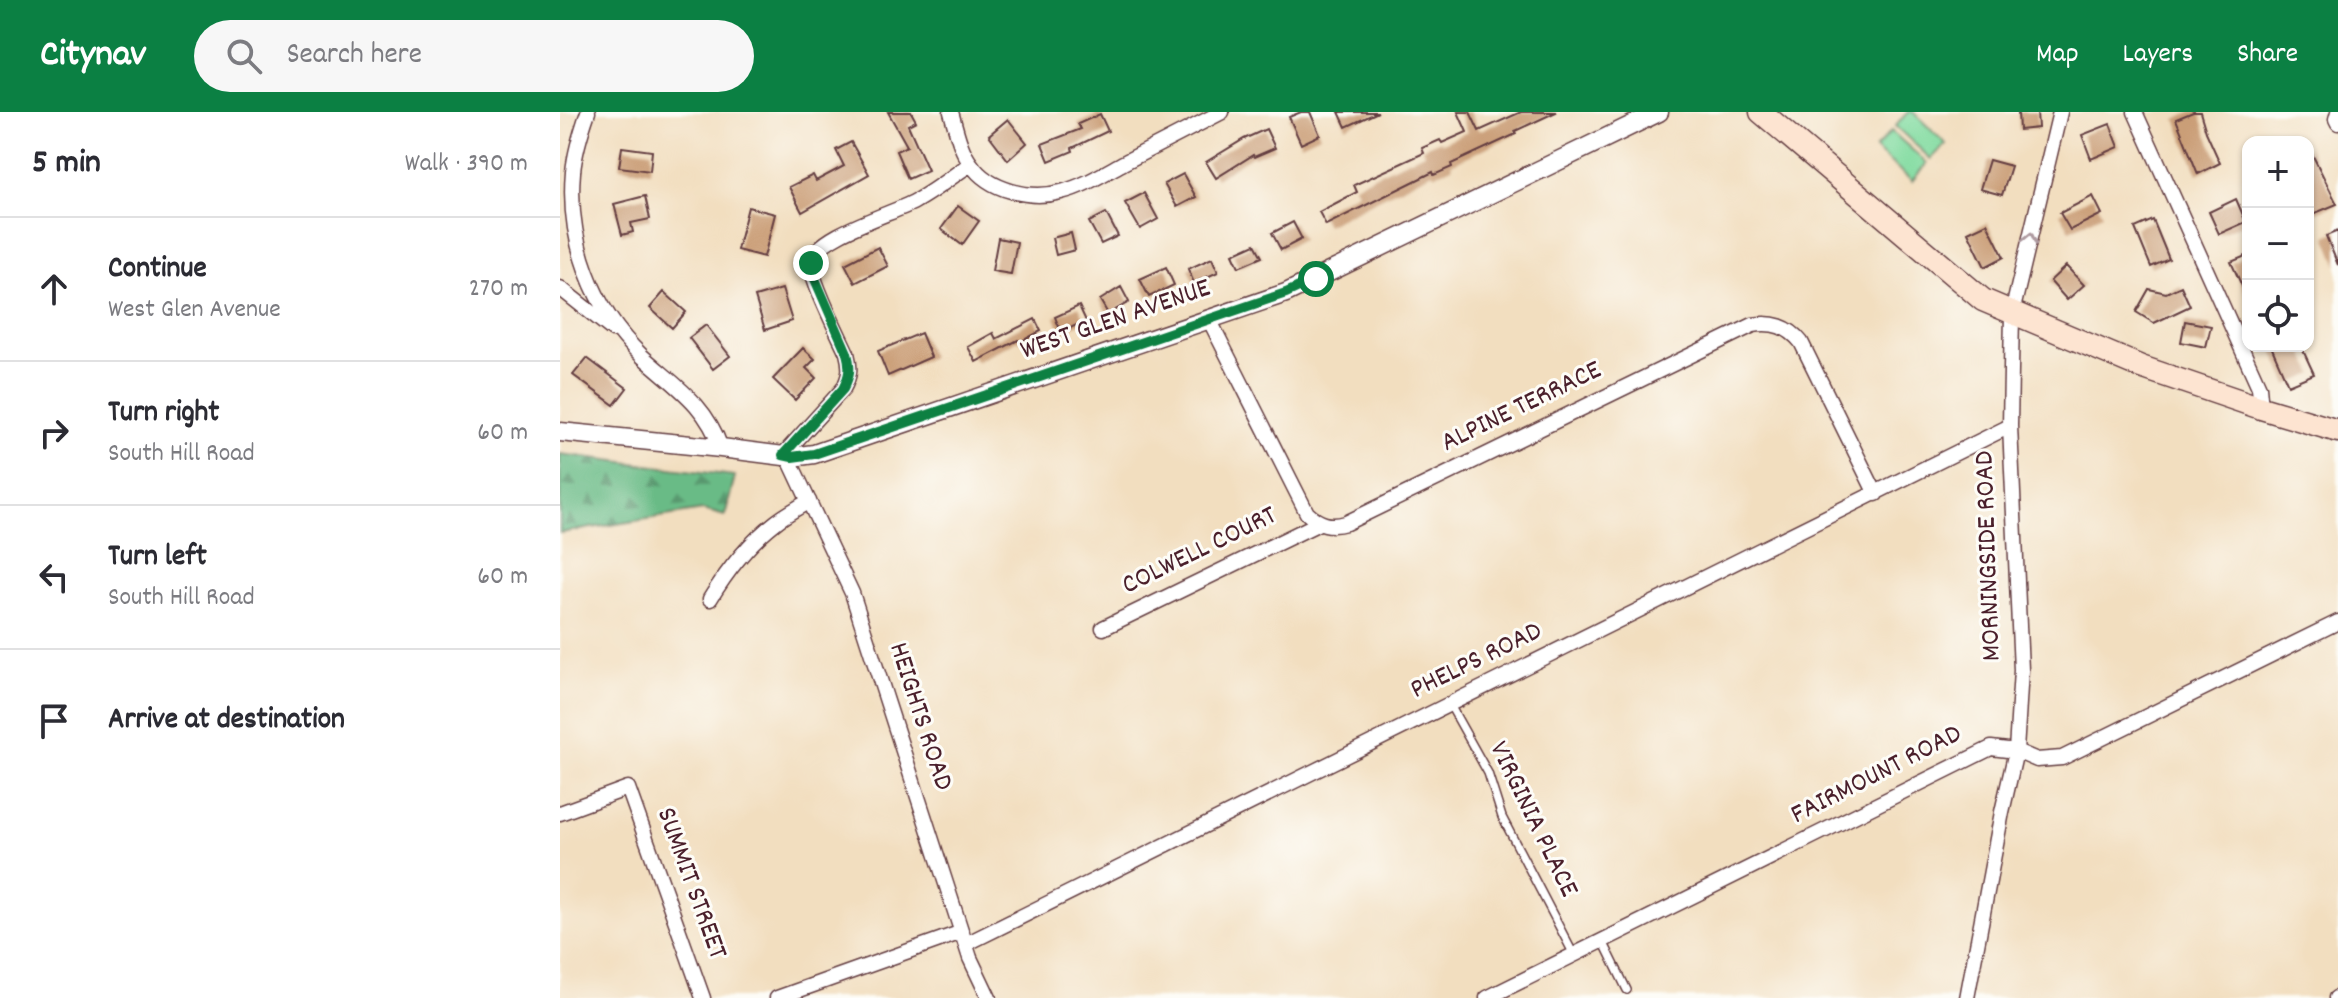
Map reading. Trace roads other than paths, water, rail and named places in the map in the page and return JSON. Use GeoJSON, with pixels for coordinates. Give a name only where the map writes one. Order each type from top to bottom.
{"type":"FeatureCollection","features":[{"type":"Feature","properties":{"kind":"main road"},"geometry":{"type":"LineString","coordinates":[[1761,112],[1983,300],[2141,367],[2338,431]]}},
{"type":"Feature","properties":{"kind":"street"},"geometry":{"type":"LineString","coordinates":[[588,112],[573,170],[574,224],[579,251],[594,289],[614,324],[631,345]]}},
{"type":"Feature","properties":{"kind":"street"},"geometry":{"type":"LineString","coordinates":[[951,112],[970,164],[996,185],[1030,195],[1064,192],[1222,112]]}},
{"type":"Feature","properties":{"kind":"street","name":"WEST GLEN AVENUE"},"geometry":{"type":"LineString","coordinates":[[560,432],[786,456],[814,454],[1286,293],[1659,112]]}},
{"type":"Feature","properties":{"kind":"street","name":"MORNINGSIDE ROAD"},"geometry":{"type":"LineString","coordinates":[[1967,998],[2016,751],[2021,670],[2010,426],[2012,313],[2060,112]]}},
{"type":"Feature","properties":{"kind":"street"},"geometry":{"type":"LineString","coordinates":[[2135,112],[2259,387],[2261,408]]}},
{"type":"Feature","properties":{"kind":"street"},"geometry":{"type":"LineString","coordinates":[[2338,112],[2338,123]]}},
{"type":"Feature","properties":{"kind":"street"},"geometry":{"type":"LineString","coordinates":[[786,456],[849,378],[847,353],[812,272],[813,255],[819,247],[846,232],[934,191],[970,164]]}},
{"type":"Feature","properties":{"kind":"street"},"geometry":{"type":"LineString","coordinates":[[560,288],[691,398],[707,416],[721,448]]}},
{"type":"Feature","properties":{"kind":"street"},"geometry":{"type":"LineString","coordinates":[[1209,319],[1307,513],[1319,523]]}},
{"type":"Feature","properties":{"kind":"street","name":"ALPINE TERRACE"},"geometry":{"type":"LineString","coordinates":[[1319,523],[1346,523],[1753,325],[1766,323],[1789,330],[1801,342],[1876,494]]}},
{"type":"Feature","properties":{"kind":"street","name":"PHELPS ROAD"},"geometry":{"type":"LineString","coordinates":[[777,998],[964,938],[1450,705],[2010,426]]}},
{"type":"Feature","properties":{"kind":"street","name":"HEIGHTS ROAD"},"geometry":{"type":"LineString","coordinates":[[786,456],[852,593],[964,938],[989,998]]}},
{"type":"Feature","properties":{"kind":"street"},"geometry":{"type":"LineString","coordinates":[[710,599],[757,539],[776,522],[809,501]]}},
{"type":"Feature","properties":{"kind":"street","name":"COLWELL COURT"},"geometry":{"type":"LineString","coordinates":[[1103,628],[1319,523]]}},
{"type":"Feature","properties":{"kind":"street","name":"FAIRMOUNT ROAD"},"geometry":{"type":"LineString","coordinates":[[1487,998],[1991,748],[2016,751],[2037,760],[2062,758],[2338,622]]}},
{"type":"Feature","properties":{"kind":"street","name":"SUMMIT STREET"},"geometry":{"type":"LineString","coordinates":[[560,813],[628,788],[703,998]]}},
{"type":"Feature","properties":{"kind":"lane","name":"VIRGINIA PLACE"},"geometry":{"type":"LineString","coordinates":[[1450,705],[1488,773],[1502,817],[1574,955]]}},
{"type":"Feature","properties":{"kind":"lane"},"geometry":{"type":"LineString","coordinates":[[1603,941],[1627,990]]}}]}
